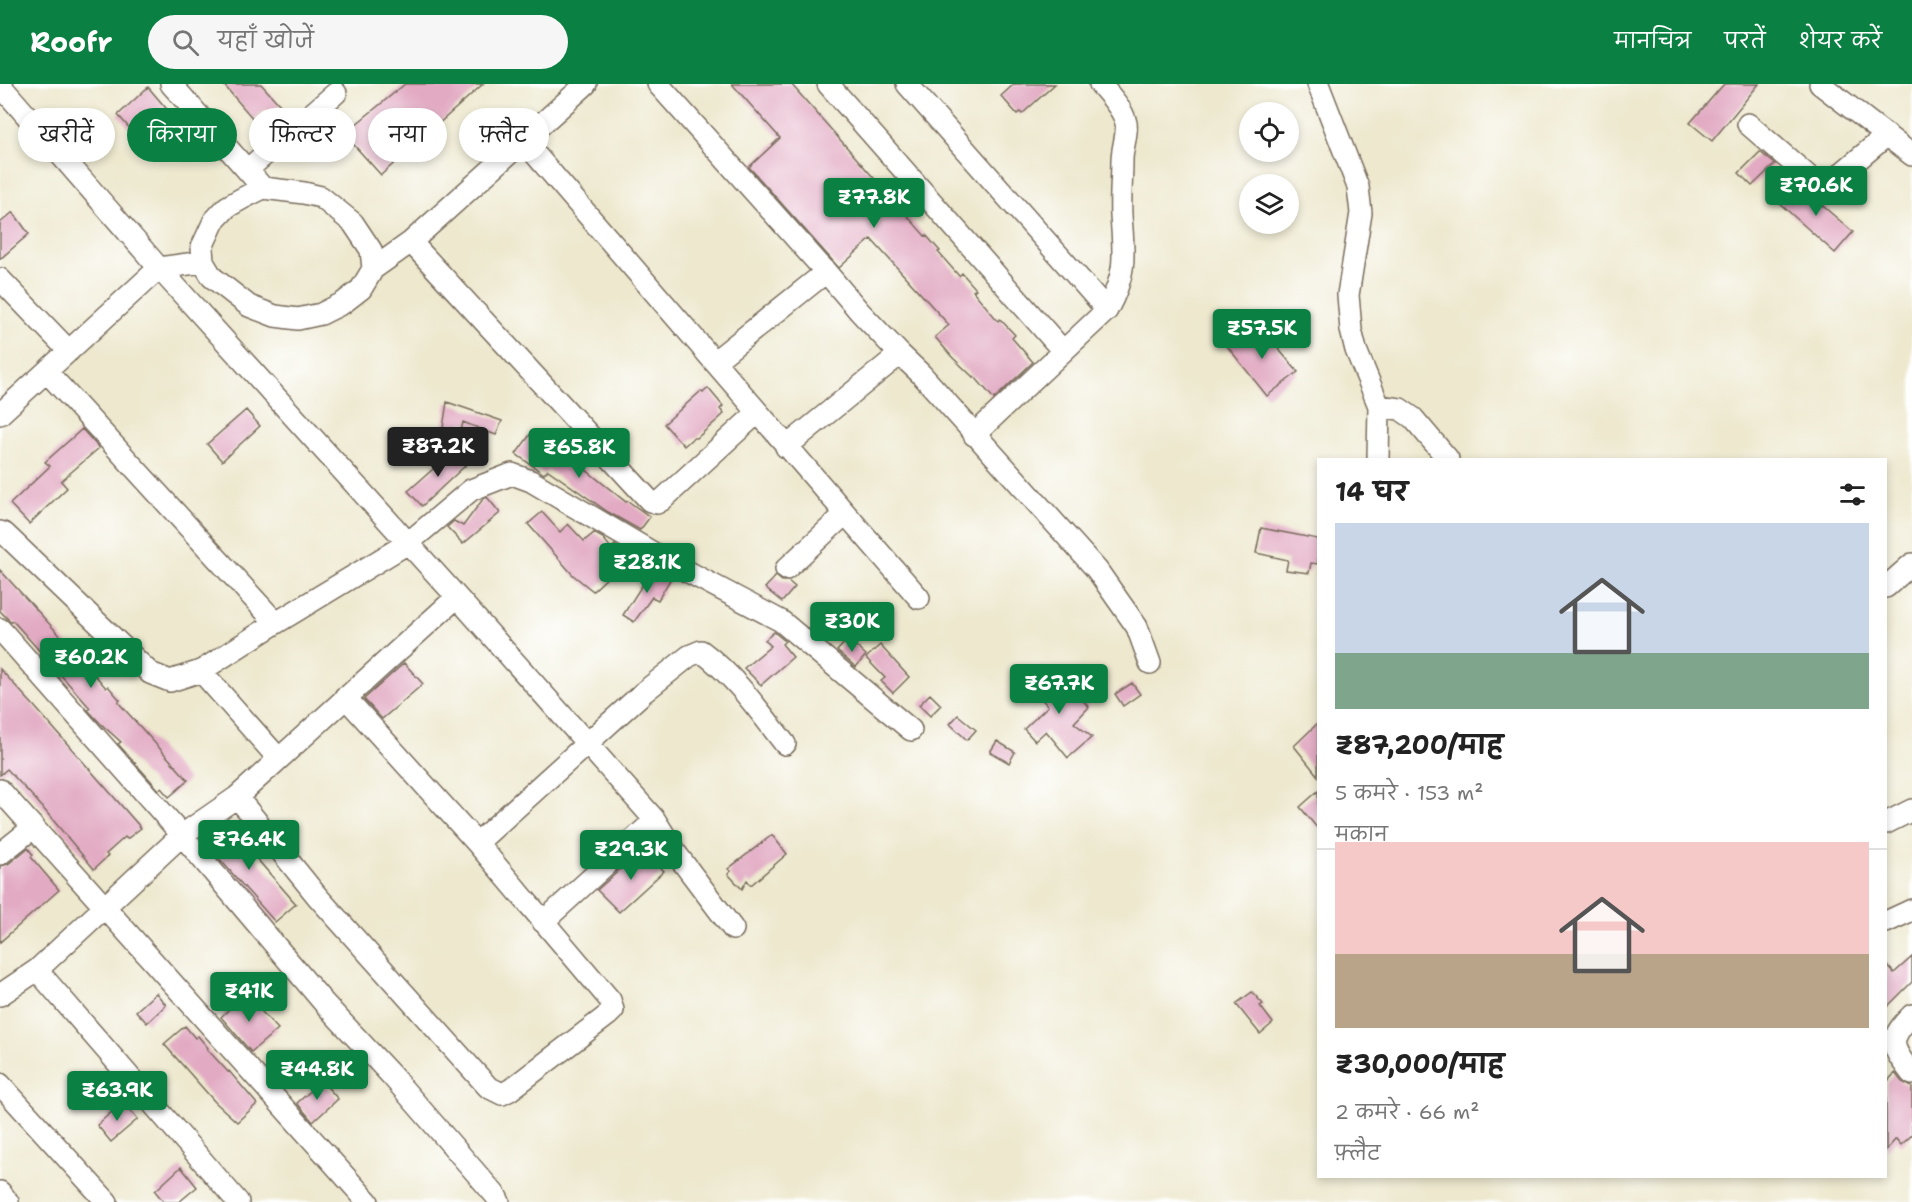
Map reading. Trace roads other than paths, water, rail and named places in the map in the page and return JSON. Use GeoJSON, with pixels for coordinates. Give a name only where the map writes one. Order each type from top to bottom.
{"type":"FeatureCollection","features":[{"type":"Feature","properties":{"kind":"street"},"geometry":{"type":"LineString","coordinates":[[171,84],[263,188]]}},
{"type":"Feature","properties":{"kind":"street"},"geometry":{"type":"LineString","coordinates":[[549,117],[586,84]]}},
{"type":"Feature","properties":{"kind":"street"},"geometry":{"type":"LineString","coordinates":[[658,84],[860,312],[921,374],[1097,570],[1137,627],[1150,663]]}},
{"type":"Feature","properties":{"kind":"street"},"geometry":{"type":"LineString","coordinates":[[828,84],[1063,351]]}},
{"type":"Feature","properties":{"kind":"street"},"geometry":{"type":"LineString","coordinates":[[907,84],[1107,310]]}},
{"type":"Feature","properties":{"kind":"street"},"geometry":{"type":"LineString","coordinates":[[974,435],[1107,310],[1117,292],[1125,248],[1121,214],[1122,155],[1126,123],[1117,106],[1100,84]]}},
{"type":"Feature","properties":{"kind":"street"},"geometry":{"type":"LineString","coordinates":[[1318,84],[1358,187],[1361,213],[1348,295],[1351,330],[1356,350],[1379,406],[1378,458]]}},
{"type":"Feature","properties":{"kind":"street"},"geometry":{"type":"LineString","coordinates":[[1820,84],[1912,154]]}},
{"type":"Feature","properties":{"kind":"street"},"geometry":{"type":"LineString","coordinates":[[0,85],[159,268],[458,597],[655,820],[675,852],[733,928]]}},
{"type":"Feature","properties":{"kind":"street"},"geometry":{"type":"LineString","coordinates":[[247,170],[337,87]]}},
{"type":"Feature","properties":{"kind":"street"},"geometry":{"type":"LineString","coordinates":[[1748,124],[1823,189],[1887,135]]}},
{"type":"Feature","properties":{"kind":"street"},"geometry":{"type":"LineString","coordinates":[[373,269],[371,250],[353,223],[321,197],[304,193],[263,188],[227,207],[214,221],[202,247],[204,262],[212,277],[249,306],[275,316],[298,319],[321,314],[343,303],[361,289],[373,269],[411,242],[499,162]]}},
{"type":"Feature","properties":{"kind":"street"},"geometry":{"type":"LineString","coordinates":[[542,162],[715,361],[786,447],[919,598]]}},
{"type":"Feature","properties":{"kind":"street"},"geometry":{"type":"LineString","coordinates":[[411,242],[650,501],[657,503],[662,500],[757,413]]}},
{"type":"Feature","properties":{"kind":"street"},"geometry":{"type":"LineString","coordinates":[[0,414],[159,268],[204,262]]}},
{"type":"Feature","properties":{"kind":"street"},"geometry":{"type":"LineString","coordinates":[[715,361],[826,272]]}},
{"type":"Feature","properties":{"kind":"street"},"geometry":{"type":"LineString","coordinates":[[0,279],[69,351]]}},
{"type":"Feature","properties":{"kind":"street"},"geometry":{"type":"LineString","coordinates":[[786,447],[900,354]]}},
{"type":"Feature","properties":{"kind":"street"},"geometry":{"type":"LineString","coordinates":[[47,372],[276,623]]}},
{"type":"Feature","properties":{"kind":"street"},"geometry":{"type":"LineString","coordinates":[[1379,406],[1400,409],[1413,417],[1447,458]]}},
{"type":"Feature","properties":{"kind":"street"},"geometry":{"type":"LineString","coordinates":[[0,532],[5,534],[150,674],[170,681],[201,671],[408,543],[471,490],[512,474],[531,481],[660,556],[781,621],[911,730]]}},
{"type":"Feature","properties":{"kind":"street"},"geometry":{"type":"LineString","coordinates":[[786,569],[845,514]]}},
{"type":"Feature","properties":{"kind":"street"},"geometry":{"type":"LineString","coordinates":[[1887,586],[1912,564]]}},
{"type":"Feature","properties":{"kind":"street"},"geometry":{"type":"LineString","coordinates":[[0,995],[37,970],[182,835],[237,797],[458,597]]}},
{"type":"Feature","properties":{"kind":"street"},"geometry":{"type":"LineString","coordinates":[[0,629],[182,835],[324,1003],[415,1101],[499,1202]]}},
{"type":"Feature","properties":{"kind":"street"},"geometry":{"type":"LineString","coordinates":[[477,843],[644,692],[689,656],[701,651],[726,672],[784,744]]}},
{"type":"Feature","properties":{"kind":"street"},"geometry":{"type":"LineString","coordinates":[[201,671],[278,758]]}},
{"type":"Feature","properties":{"kind":"street"},"geometry":{"type":"LineString","coordinates":[[237,797],[317,896],[488,1087],[502,1094],[613,1010],[610,1000],[477,843],[345,697]]}},
{"type":"Feature","properties":{"kind":"street"},"geometry":{"type":"LineString","coordinates":[[0,790],[368,1202]]}},
{"type":"Feature","properties":{"kind":"street"},"geometry":{"type":"LineString","coordinates":[[1887,822],[1912,810]]}},
{"type":"Feature","properties":{"kind":"street"},"geometry":{"type":"LineString","coordinates":[[543,922],[655,820]]}},
{"type":"Feature","properties":{"kind":"street"},"geometry":{"type":"LineString","coordinates":[[0,854],[34,827]]}},
{"type":"Feature","properties":{"kind":"street"},"geometry":{"type":"LineString","coordinates":[[1887,922],[1912,910]]}},
{"type":"Feature","properties":{"kind":"street"},"geometry":{"type":"LineString","coordinates":[[37,970],[238,1202]]}},
{"type":"Feature","properties":{"kind":"street"},"geometry":{"type":"LineString","coordinates":[[1912,1015],[1898,1029],[1893,1043],[1895,1052],[1912,1074]]}},
{"type":"Feature","properties":{"kind":"street"},"geometry":{"type":"LineString","coordinates":[[0,1084],[107,1202]]}},
{"type":"Feature","properties":{"kind":"street"},"geometry":{"type":"LineString","coordinates":[[0,1192],[8,1202]]}}]}
